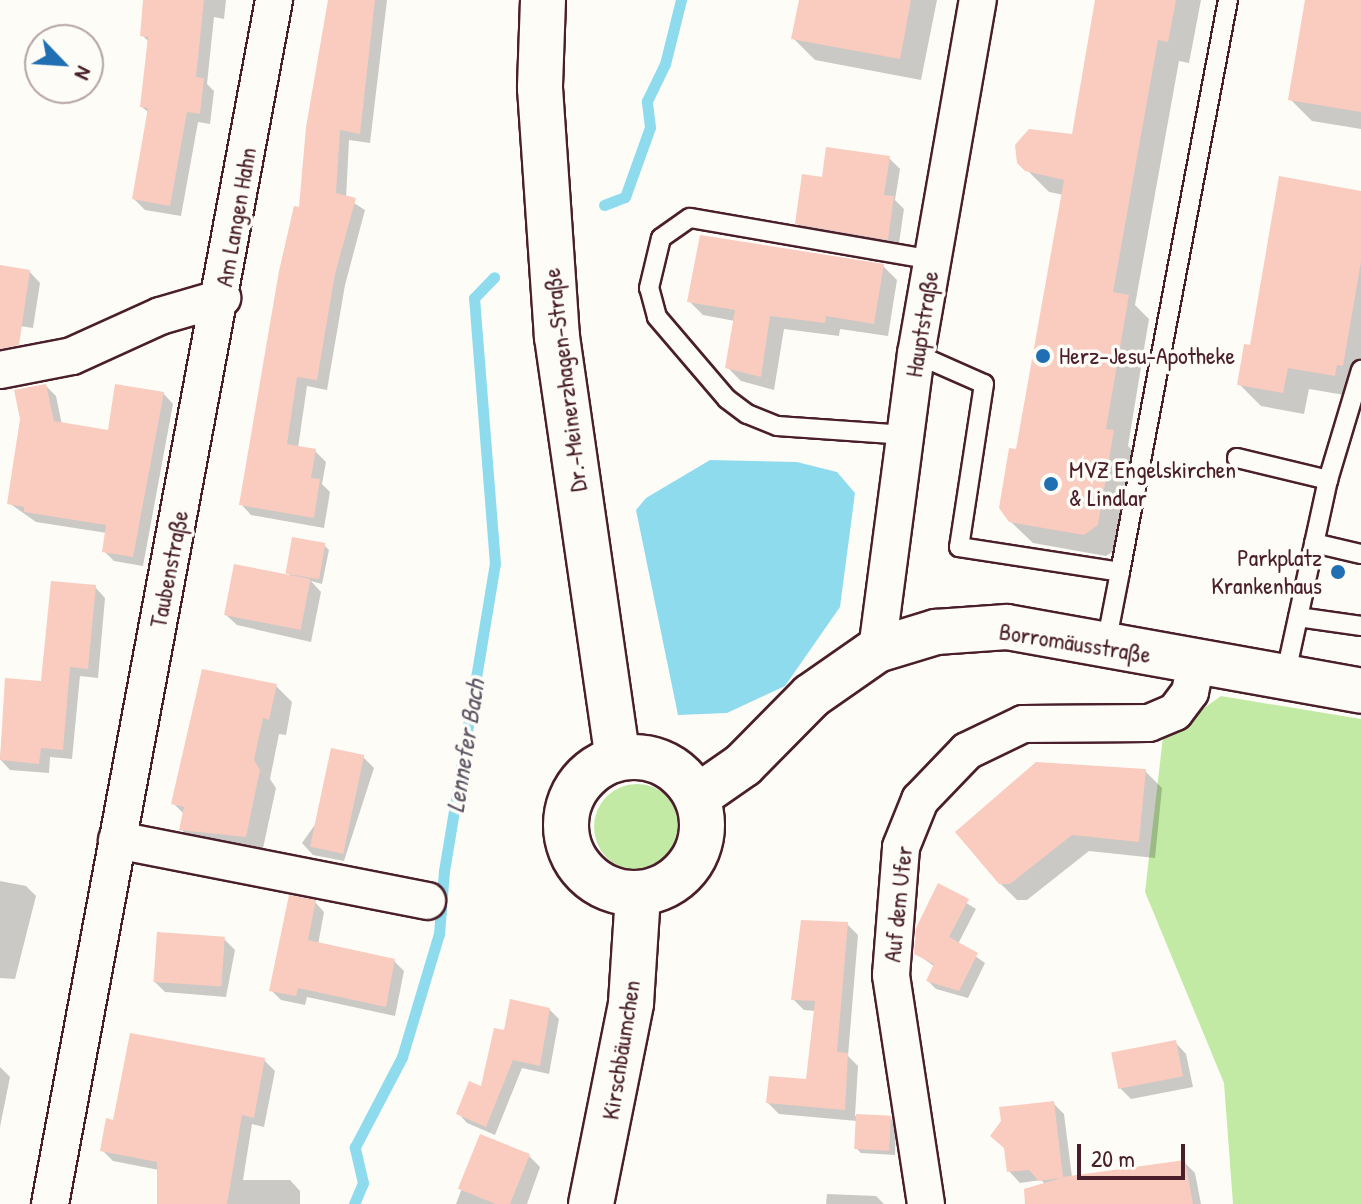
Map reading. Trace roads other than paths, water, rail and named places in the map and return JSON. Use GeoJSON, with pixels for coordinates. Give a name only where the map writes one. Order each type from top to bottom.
{"type":"FeatureCollection","features":[{"type":"Feature","properties":{"kind":"main road","name":"Dr.-Meinerzhagen-Straße"},"geometry":{"type":"LineString","coordinates":[[543,0],[540,88],[557,337],[618,758]]}},
{"type":"Feature","properties":{"kind":"main road","name":"Borromäusstraße"},"geometry":{"type":"LineString","coordinates":[[697,797],[743,765],[811,696],[877,650],[936,632],[1007,627],[1284,680],[1361,691]]}},
{"type":"Feature","properties":{"kind":"main road"},"geometry":{"type":"LineString","coordinates":[[642,757],[665,763],[684,777],[697,797],[703,823],[692,860],[663,887],[638,894],[599,884],[583,872],[566,835],[566,815],[584,779],[618,758],[642,757]]}},
{"type":"Feature","properties":{"kind":"main road","name":"Kirschbäumchen"},"geometry":{"type":"LineString","coordinates":[[591,1204],[631,1003],[638,894]]}},
{"type":"Feature","properties":{"kind":"street","name":"Am Langen Hahn"},"geometry":{"type":"LineString","coordinates":[[0,370],[72,356],[160,316],[222,298],[274,0]]}},
{"type":"Feature","properties":{"kind":"street","name":"Hauptstraße"},"geometry":{"type":"LineString","coordinates":[[877,650],[916,354],[978,0]]}},
{"type":"Feature","properties":{"kind":"street","name":"Taubenstraße"},"geometry":{"type":"LineString","coordinates":[[50,1204],[222,298]]}},
{"type":"Feature","properties":{"kind":"street","name":"Auf dem Ufer"},"geometry":{"type":"LineString","coordinates":[[926,1204],[891,975],[901,847],[920,800],[967,751],[1008,729],[1023,724],[1149,723],[1175,712],[1190,692],[1196,664]]}},
{"type":"Feature","properties":{"kind":"street"},"geometry":{"type":"LineString","coordinates":[[117,840],[427,901]]}},
{"type":"Feature","properties":{"kind":"lane"},"geometry":{"type":"LineString","coordinates":[[1106,644],[1228,0]]}},
{"type":"Feature","properties":{"kind":"lane"},"geometry":{"type":"LineString","coordinates":[[906,435],[777,426],[747,414],[727,399],[664,326],[649,288],[661,238],[690,218],[933,260]]}},
{"type":"Feature","properties":{"kind":"lane"},"geometry":{"type":"LineString","coordinates":[[916,354],[984,384],[959,547],[1120,572]]}},
{"type":"Feature","properties":{"kind":"lane"},"geometry":{"type":"LineString","coordinates":[[1284,680],[1328,480],[1361,370]]}},
{"type":"Feature","properties":{"kind":"lane"},"geometry":{"type":"LineString","coordinates":[[1237,458],[1328,480]]}},
{"type":"Feature","properties":{"kind":"lane"},"geometry":{"type":"LineString","coordinates":[[1314,543],[1361,554]]}},
{"type":"Feature","properties":{"kind":"lane"},"geometry":{"type":"LineString","coordinates":[[1298,617],[1361,626]]}},
{"type":"Feature","properties":{"kind":"water"},"geometry":{"type":"Polygon","coordinates":[[[710,460],[797,462],[837,472],[855,493],[840,607],[785,686],[727,713],[678,715],[636,510],[646,498],[710,460]]]}},
{"type":"Feature","properties":{"kind":"waterway","name":"Lennefer Bach"},"geometry":{"type":"LineString","coordinates":[[604,205],[625,197],[650,127],[647,101],[665,64],[681,0]]}},
{"type":"Feature","properties":{"kind":"waterway","name":"Lennefer Bach"},"geometry":{"type":"LineString","coordinates":[[354,1204],[363,1183],[355,1147],[402,1057],[439,934],[444,871],[495,564],[474,298],[494,277]]}},
{"type":"Feature","properties":{"kind":"place","name":"Herz-Jesu-Apotheke"},"geometry":{"type":"Point","coordinates":[1043,356]}},
{"type":"Feature","properties":{"kind":"place","name":"MVZ Engelskirchen & Lindlar"},"geometry":{"type":"Point","coordinates":[1051,484]}},
{"type":"Feature","properties":{"kind":"place","name":"Parkplatz Krankenhaus"},"geometry":{"type":"Point","coordinates":[1338,572]}}]}
